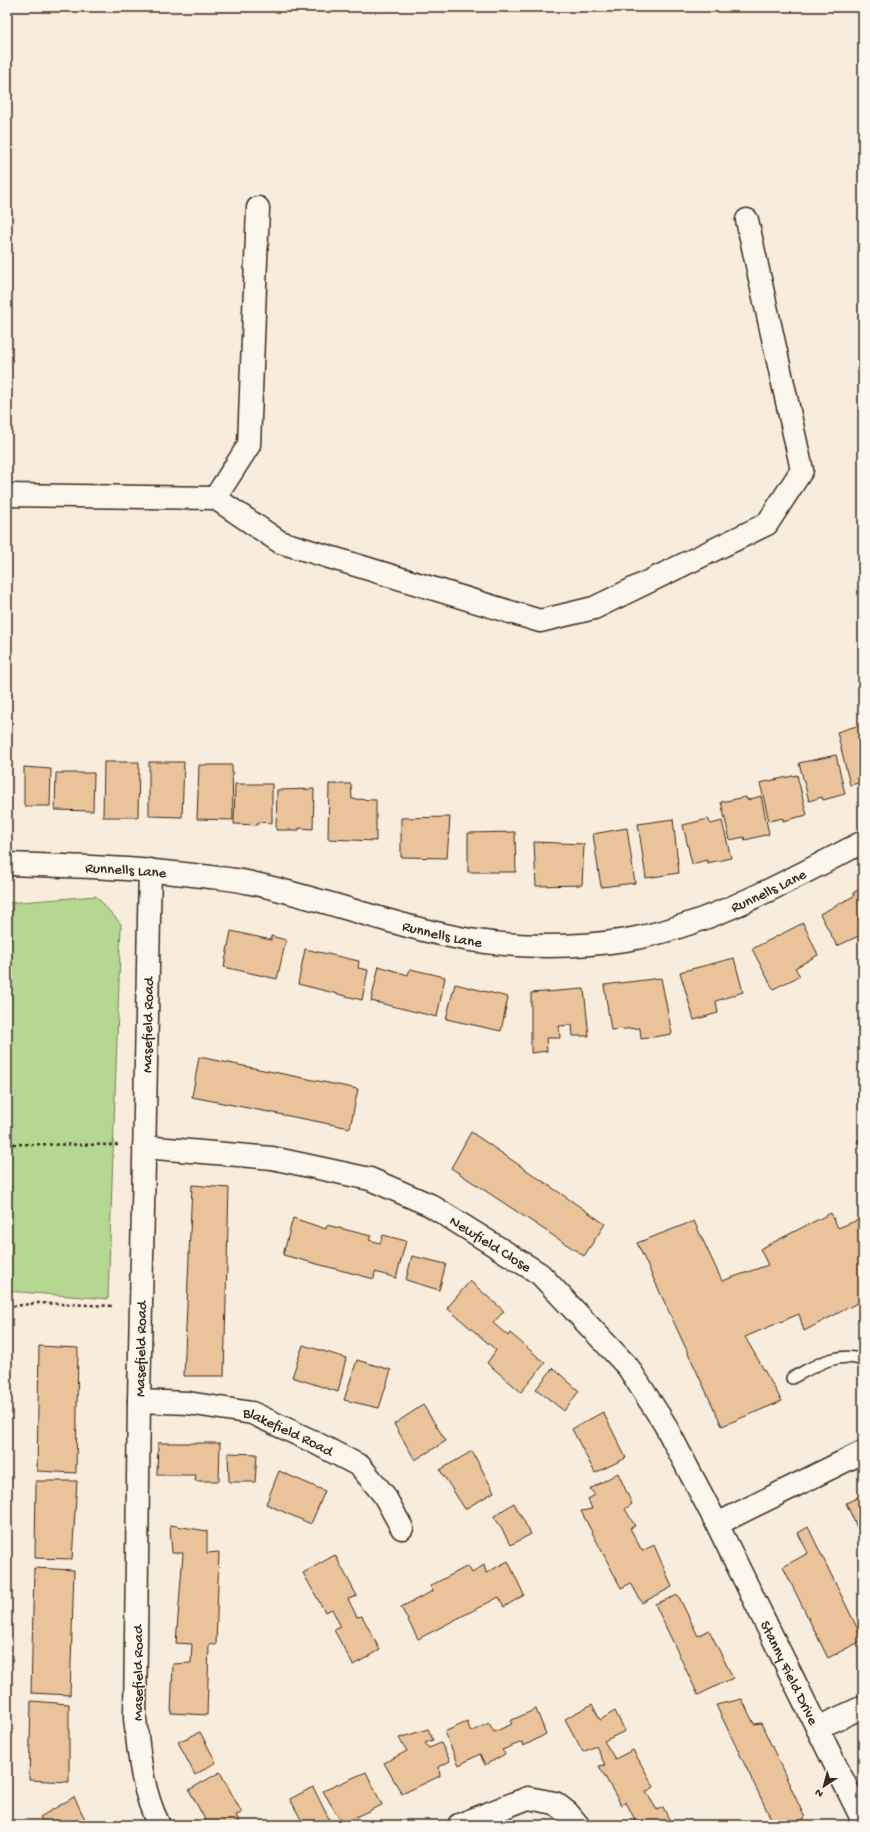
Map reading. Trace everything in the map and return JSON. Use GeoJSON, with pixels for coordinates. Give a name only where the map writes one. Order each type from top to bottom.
{"type":"FeatureCollection","features":[{"type":"Feature","properties":{"kind":"street"},"geometry":{"type":"LineString","coordinates":[[215,498],[249,444],[258,208]]}},
{"type":"Feature","properties":{"kind":"street"},"geometry":{"type":"LineString","coordinates":[[7,495],[215,498],[280,542],[540,621],[594,608],[767,524],[802,470],[747,220]]}},
{"type":"Feature","properties":{"kind":"street","name":"Runnells Lane"},"geometry":{"type":"LineString","coordinates":[[7,864],[150,870],[249,882],[410,926],[470,940],[510,945],[549,946],[588,944],[627,939],[672,929],[721,912],[759,896],[863,842]]}},
{"type":"Feature","properties":{"kind":"street","name":"Masefield Road"},"geometry":{"type":"LineString","coordinates":[[150,870],[134,1146],[138,1401],[135,1718],[140,1764],[154,1816],[159,1825]]}},
{"type":"Feature","properties":{"kind":"street","name":"Newfield Close"},"geometry":{"type":"LineString","coordinates":[[134,1146],[272,1158],[370,1179],[430,1205],[540,1274],[628,1367],[664,1423],[717,1524]]}},
{"type":"Feature","properties":{"kind":"street","name":"Blakefield Road"},"geometry":{"type":"LineString","coordinates":[[138,1401],[188,1403],[252,1413],[312,1441],[360,1466],[384,1495],[402,1528]]}},
{"type":"Feature","properties":{"kind":"street"},"geometry":{"type":"LineString","coordinates":[[717,1524],[863,1452]]}},
{"type":"Feature","properties":{"kind":"street","name":"Stanny Field Drive"},"geometry":{"type":"LineString","coordinates":[[717,1524],[863,1821]]}},
{"type":"Feature","properties":{"kind":"street"},"geometry":{"type":"LineString","coordinates":[[817,1728],[863,1707]]}},
{"type":"Feature","properties":{"kind":"street"},"geometry":{"type":"LineString","coordinates":[[459,1825],[528,1798],[555,1803],[568,1813],[578,1825]]}},
{"type":"Feature","properties":{"kind":"lane"},"geometry":{"type":"LineString","coordinates":[[792,1378],[827,1360],[838,1357],[852,1356],[863,1360]]}},
{"type":"Feature","properties":{"kind":"path"},"geometry":{"type":"LineString","coordinates":[[7,1144],[134,1146]]}},
{"type":"Feature","properties":{"kind":"path"},"geometry":{"type":"LineString","coordinates":[[7,1307],[38,1303],[114,1306]]}},
{"type":"Feature","properties":{"kind":"green space"},"geometry":{"type":"Polygon","coordinates":[[[96,896],[121,924],[108,1299],[7,1291],[7,903],[96,896]]]}},
{"type":"Feature","properties":{"kind":"building"},"geometry":{"type":"Polygon","coordinates":[[[863,724],[863,782],[850,785],[837,732],[863,724]]]}},
{"type":"Feature","properties":{"kind":"building"},"geometry":{"type":"Polygon","coordinates":[[[836,755],[845,794],[823,800],[822,797],[809,801],[799,763],[836,755]]]}},
{"type":"Feature","properties":{"kind":"building"},"geometry":{"type":"Polygon","coordinates":[[[104,762],[139,762],[138,817],[103,817],[104,762]]]}},
{"type":"Feature","properties":{"kind":"building"},"geometry":{"type":"Polygon","coordinates":[[[149,762],[184,762],[182,817],[149,816],[149,762]]]}},
{"type":"Feature","properties":{"kind":"building"},"geometry":{"type":"Polygon","coordinates":[[[199,765],[232,765],[233,820],[197,819],[199,765]]]}},
{"type":"Feature","properties":{"kind":"building"},"geometry":{"type":"Polygon","coordinates":[[[24,767],[51,769],[50,806],[24,806],[24,767]]]}},
{"type":"Feature","properties":{"kind":"building"},"geometry":{"type":"Polygon","coordinates":[[[56,773],[94,773],[93,811],[55,810],[56,773]]]}},
{"type":"Feature","properties":{"kind":"building"},"geometry":{"type":"Polygon","coordinates":[[[797,775],[807,815],[783,821],[783,818],[769,821],[760,783],[797,775]]]}},
{"type":"Feature","properties":{"kind":"building"},"geometry":{"type":"Polygon","coordinates":[[[235,784],[272,784],[272,823],[258,822],[258,825],[234,824],[235,784]]]}},
{"type":"Feature","properties":{"kind":"building"},"geometry":{"type":"Polygon","coordinates":[[[329,784],[351,784],[352,799],[376,800],[376,841],[328,839],[329,784]]]}},
{"type":"Feature","properties":{"kind":"building"},"geometry":{"type":"Polygon","coordinates":[[[314,789],[313,829],[299,828],[299,830],[276,830],[277,790],[314,789]]]}},
{"type":"Feature","properties":{"kind":"building"},"geometry":{"type":"Polygon","coordinates":[[[761,796],[769,834],[745,840],[744,837],[730,840],[721,802],[746,797],[747,800],[761,796]]]}},
{"type":"Feature","properties":{"kind":"building"},"geometry":{"type":"Polygon","coordinates":[[[450,817],[447,858],[401,857],[401,818],[450,817]]]}},
{"type":"Feature","properties":{"kind":"building"},"geometry":{"type":"Polygon","coordinates":[[[673,819],[679,873],[646,878],[638,824],[673,819]]]}},
{"type":"Feature","properties":{"kind":"building"},"geometry":{"type":"Polygon","coordinates":[[[708,819],[711,824],[722,821],[731,858],[707,863],[707,860],[692,864],[683,825],[708,819]]]}},
{"type":"Feature","properties":{"kind":"building"},"geometry":{"type":"Polygon","coordinates":[[[627,828],[635,883],[601,887],[593,834],[627,828]]]}},
{"type":"Feature","properties":{"kind":"building"},"geometry":{"type":"Polygon","coordinates":[[[515,832],[516,872],[468,872],[468,833],[515,832]]]}},
{"type":"Feature","properties":{"kind":"building"},"geometry":{"type":"Polygon","coordinates":[[[534,842],[584,844],[582,885],[536,886],[534,842]]]}},
{"type":"Feature","properties":{"kind":"building"},"geometry":{"type":"Polygon","coordinates":[[[863,888],[863,934],[837,946],[820,914],[854,896],[854,892],[863,888]]]}},
{"type":"Feature","properties":{"kind":"building"},"geometry":{"type":"Polygon","coordinates":[[[803,923],[818,955],[795,968],[800,976],[773,989],[752,949],[803,923]]]}},
{"type":"Feature","properties":{"kind":"building"},"geometry":{"type":"Polygon","coordinates":[[[231,931],[271,940],[271,936],[286,940],[277,979],[224,967],[231,931]]]}},
{"type":"Feature","properties":{"kind":"building"},"geometry":{"type":"Polygon","coordinates":[[[305,949],[359,961],[358,968],[368,970],[362,1000],[298,984],[305,949]]]}},
{"type":"Feature","properties":{"kind":"building"},"geometry":{"type":"Polygon","coordinates":[[[734,958],[743,992],[716,1001],[718,1013],[694,1020],[680,972],[734,958]]]}},
{"type":"Feature","properties":{"kind":"building"},"geometry":{"type":"Polygon","coordinates":[[[379,966],[408,975],[410,969],[445,977],[437,1017],[371,1001],[379,966]]]}},
{"type":"Feature","properties":{"kind":"building"},"geometry":{"type":"Polygon","coordinates":[[[661,978],[672,1034],[641,1039],[640,1028],[611,1030],[604,985],[661,978]]]}},
{"type":"Feature","properties":{"kind":"building"},"geometry":{"type":"Polygon","coordinates":[[[455,984],[508,997],[501,1031],[446,1019],[455,984]]]}},
{"type":"Feature","properties":{"kind":"building"},"geometry":{"type":"Polygon","coordinates":[[[584,989],[589,1036],[573,1036],[572,1025],[559,1026],[560,1038],[546,1038],[547,1051],[531,1053],[531,993],[584,989]]]}},
{"type":"Feature","properties":{"kind":"building"},"geometry":{"type":"Polygon","coordinates":[[[199,1057],[358,1089],[350,1128],[192,1097],[199,1057]]]}},
{"type":"Feature","properties":{"kind":"building"},"geometry":{"type":"Polygon","coordinates":[[[471,1132],[605,1224],[584,1256],[451,1168],[471,1132]]]}},
{"type":"Feature","properties":{"kind":"building"},"geometry":{"type":"Polygon","coordinates":[[[863,1138],[863,1155],[857,1141],[863,1138]]]}},
{"type":"Feature","properties":{"kind":"building"},"geometry":{"type":"Polygon","coordinates":[[[192,1185],[229,1188],[224,1376],[184,1376],[192,1185]]]}},
{"type":"Feature","properties":{"kind":"building"},"geometry":{"type":"Polygon","coordinates":[[[831,1213],[838,1228],[863,1218],[863,1300],[804,1331],[799,1314],[745,1337],[782,1401],[722,1426],[637,1243],[694,1221],[722,1281],[768,1265],[760,1249],[831,1213]]]}},
{"type":"Feature","properties":{"kind":"building"},"geometry":{"type":"Polygon","coordinates":[[[293,1218],[326,1229],[327,1225],[371,1236],[369,1240],[380,1243],[383,1235],[406,1241],[396,1278],[375,1272],[374,1279],[283,1255],[293,1218]]]}},
{"type":"Feature","properties":{"kind":"building"},"geometry":{"type":"Polygon","coordinates":[[[412,1256],[446,1264],[439,1290],[406,1280],[412,1256]]]}},
{"type":"Feature","properties":{"kind":"building"},"geometry":{"type":"Polygon","coordinates":[[[470,1281],[504,1311],[493,1323],[508,1336],[510,1333],[545,1363],[521,1392],[487,1363],[496,1350],[447,1308],[470,1281]]]}},
{"type":"Feature","properties":{"kind":"building"},"geometry":{"type":"Polygon","coordinates":[[[303,1345],[346,1358],[338,1392],[292,1377],[303,1345]]]}},
{"type":"Feature","properties":{"kind":"building"},"geometry":{"type":"Polygon","coordinates":[[[39,1346],[78,1348],[76,1473],[37,1471],[39,1346]]]}},
{"type":"Feature","properties":{"kind":"building"},"geometry":{"type":"Polygon","coordinates":[[[357,1360],[391,1370],[379,1408],[344,1400],[357,1360]]]}},
{"type":"Feature","properties":{"kind":"building"},"geometry":{"type":"Polygon","coordinates":[[[553,1368],[579,1391],[564,1411],[536,1389],[553,1368]]]}},
{"type":"Feature","properties":{"kind":"building"},"geometry":{"type":"Polygon","coordinates":[[[423,1405],[446,1441],[415,1460],[394,1424],[423,1405]]]}},
{"type":"Feature","properties":{"kind":"building"},"geometry":{"type":"Polygon","coordinates":[[[603,1412],[626,1458],[595,1473],[572,1429],[603,1412]]]}},
{"type":"Feature","properties":{"kind":"building"},"geometry":{"type":"Polygon","coordinates":[[[158,1443],[220,1443],[219,1481],[195,1481],[196,1475],[157,1475],[158,1443]]]}},
{"type":"Feature","properties":{"kind":"building"},"geometry":{"type":"Polygon","coordinates":[[[472,1451],[494,1492],[465,1509],[440,1470],[472,1451]]]}},
{"type":"Feature","properties":{"kind":"building"},"geometry":{"type":"Polygon","coordinates":[[[228,1453],[257,1454],[255,1482],[229,1482],[228,1453]]]}},
{"type":"Feature","properties":{"kind":"building"},"geometry":{"type":"Polygon","coordinates":[[[279,1471],[325,1491],[311,1524],[266,1504],[279,1471]]]}},
{"type":"Feature","properties":{"kind":"building"},"geometry":{"type":"Polygon","coordinates":[[[618,1473],[632,1504],[625,1509],[635,1526],[630,1528],[642,1551],[654,1545],[672,1587],[642,1603],[631,1583],[621,1588],[581,1511],[592,1509],[588,1499],[595,1495],[590,1489],[618,1473]]]}},
{"type":"Feature","properties":{"kind":"building"},"geometry":{"type":"Polygon","coordinates":[[[36,1481],[77,1481],[72,1559],[35,1558],[36,1481]]]}},
{"type":"Feature","properties":{"kind":"building"},"geometry":{"type":"Polygon","coordinates":[[[863,1495],[863,1532],[860,1534],[846,1503],[863,1495]]]}},
{"type":"Feature","properties":{"kind":"building"},"geometry":{"type":"Polygon","coordinates":[[[514,1503],[531,1534],[511,1545],[494,1516],[514,1503]]]}},
{"type":"Feature","properties":{"kind":"building"},"geometry":{"type":"Polygon","coordinates":[[[170,1525],[207,1531],[207,1553],[219,1552],[216,1645],[209,1644],[207,1715],[171,1713],[173,1664],[191,1663],[192,1644],[176,1643],[183,1553],[172,1553],[170,1525]]]}},
{"type":"Feature","properties":{"kind":"building"},"geometry":{"type":"Polygon","coordinates":[[[808,1527],[863,1640],[828,1658],[783,1567],[808,1553],[798,1533],[808,1527]]]}},
{"type":"Feature","properties":{"kind":"building"},"geometry":{"type":"Polygon","coordinates":[[[335,1555],[357,1596],[348,1599],[357,1617],[362,1616],[380,1650],[353,1665],[334,1630],[341,1627],[332,1609],[325,1612],[303,1573],[335,1555]]]}},
{"type":"Feature","properties":{"kind":"building"},"geometry":{"type":"Polygon","coordinates":[[[508,1561],[524,1595],[504,1607],[499,1597],[418,1639],[401,1607],[433,1591],[430,1586],[468,1566],[472,1573],[484,1565],[486,1573],[508,1561]]]}},
{"type":"Feature","properties":{"kind":"building"},"geometry":{"type":"Polygon","coordinates":[[[34,1568],[74,1570],[70,1695],[31,1693],[34,1568]]]}},
{"type":"Feature","properties":{"kind":"building"},"geometry":{"type":"Polygon","coordinates":[[[678,1595],[698,1636],[709,1630],[733,1678],[698,1695],[655,1604],[678,1595]]]}},
{"type":"Feature","properties":{"kind":"building"},"geometry":{"type":"Polygon","coordinates":[[[742,1699],[754,1724],[761,1723],[805,1818],[792,1825],[774,1825],[716,1705],[742,1699]]]}},
{"type":"Feature","properties":{"kind":"building"},"geometry":{"type":"Polygon","coordinates":[[[31,1701],[69,1704],[69,1782],[29,1780],[31,1701]]]}},
{"type":"Feature","properties":{"kind":"building"},"geometry":{"type":"Polygon","coordinates":[[[592,1704],[600,1720],[615,1711],[625,1731],[604,1741],[615,1759],[633,1750],[654,1787],[646,1792],[657,1810],[663,1807],[672,1825],[630,1825],[630,1823],[635,1820],[626,1802],[621,1805],[599,1766],[605,1765],[596,1746],[583,1752],[565,1719],[592,1704]]]}},
{"type":"Feature","properties":{"kind":"building"},"geometry":{"type":"Polygon","coordinates":[[[536,1709],[546,1734],[524,1746],[522,1742],[502,1750],[505,1754],[485,1765],[480,1754],[459,1765],[444,1732],[467,1722],[471,1732],[489,1723],[494,1732],[512,1724],[510,1721],[536,1709]]]}},
{"type":"Feature","properties":{"kind":"building"},"geometry":{"type":"Polygon","coordinates":[[[428,1729],[433,1740],[425,1743],[429,1748],[441,1743],[450,1761],[439,1767],[440,1776],[402,1794],[384,1763],[407,1751],[399,1738],[428,1729]]]}},
{"type":"Feature","properties":{"kind":"building"},"geometry":{"type":"Polygon","coordinates":[[[200,1732],[216,1762],[195,1775],[178,1742],[200,1732]]]}},
{"type":"Feature","properties":{"kind":"building"},"geometry":{"type":"Polygon","coordinates":[[[220,1772],[242,1813],[236,1815],[241,1825],[208,1825],[189,1790],[220,1772]]]}},
{"type":"Feature","properties":{"kind":"building"},"geometry":{"type":"Polygon","coordinates":[[[366,1772],[382,1805],[342,1823],[323,1791],[366,1772]]]}},
{"type":"Feature","properties":{"kind":"building"},"geometry":{"type":"Polygon","coordinates":[[[313,1787],[329,1819],[317,1825],[304,1825],[290,1799],[313,1787]]]}},
{"type":"Feature","properties":{"kind":"building"},"geometry":{"type":"Polygon","coordinates":[[[74,1797],[88,1825],[44,1825],[40,1817],[74,1797]]]}}]}
